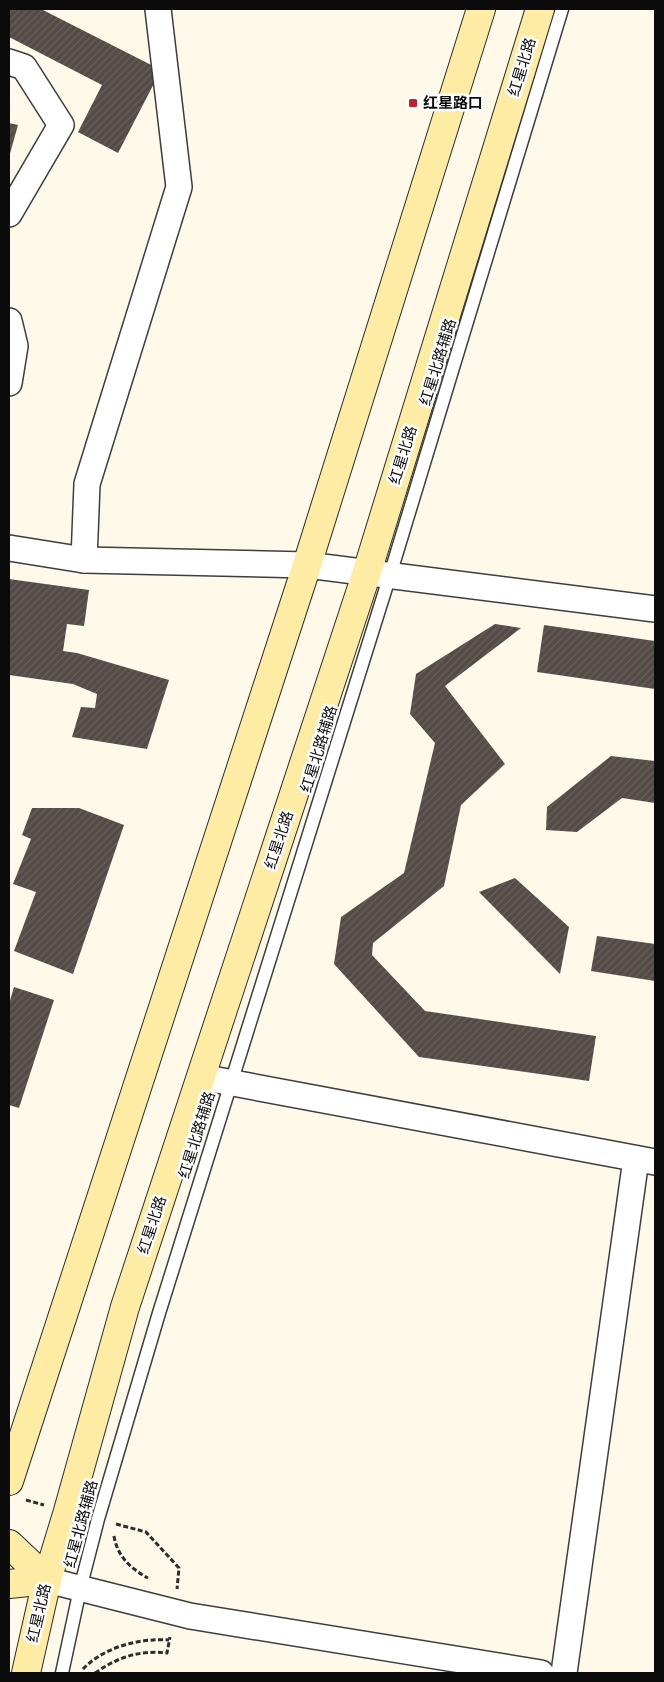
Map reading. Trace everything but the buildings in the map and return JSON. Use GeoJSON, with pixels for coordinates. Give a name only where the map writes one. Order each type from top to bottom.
{"type":"FeatureCollection","features":[{"type":"Feature","properties":{"kind":"main road"},"geometry":{"type":"LineString","coordinates":[[9,1481],[308,565],[481,9]]}},
{"type":"Feature","properties":{"kind":"main road","name":"红星北路"},"geometry":{"type":"LineString","coordinates":[[26,1673],[47,1580],[125,1307],[201,1077],[379,574],[540,9]]}},
{"type":"Feature","properties":{"kind":"main road"},"geometry":{"type":"LineString","coordinates":[[9,1544],[47,1580]]}},
{"type":"Feature","properties":{"kind":"main road"},"geometry":{"type":"LineString","coordinates":[[9,1584],[47,1580]]}},
{"type":"Feature","properties":{"kind":"street"},"geometry":{"type":"LineString","coordinates":[[84,560],[88,484],[178,188],[158,9]]}},
{"type":"Feature","properties":{"kind":"street"},"geometry":{"type":"LineString","coordinates":[[9,62],[24,66],[61,125],[9,214]]}},
{"type":"Feature","properties":{"kind":"street"},"geometry":{"type":"LineString","coordinates":[[9,321],[15,346],[9,383]]}},
{"type":"Feature","properties":{"kind":"street"},"geometry":{"type":"LineString","coordinates":[[9,548],[84,560],[308,565],[655,609]]}},
{"type":"Feature","properties":{"kind":"street"},"geometry":{"type":"LineString","coordinates":[[201,1077],[646,1160],[564,1673]]}},
{"type":"Feature","properties":{"kind":"street"},"geometry":{"type":"LineString","coordinates":[[47,1580],[190,1616],[542,1673]]}},
{"type":"Feature","properties":{"kind":"lane","name":"红星北路辅路"},"geometry":{"type":"LineString","coordinates":[[62,1673],[80,1589],[98,1519],[159,1313],[231,1082],[379,574],[562,9]]}},
{"type":"Feature","properties":{"kind":"path"},"geometry":{"type":"LineString","coordinates":[[151,1580],[133,1570],[122,1557],[115,1541],[112,1523],[146,1532],[179,1568],[177,1586],[168,1584]]}},
{"type":"Feature","properties":{"kind":"path"},"geometry":{"type":"LineString","coordinates":[[79,1673],[99,1656],[128,1644],[159,1639],[170,1640],[167,1653],[143,1652],[127,1655],[113,1661],[95,1673]]}},
{"type":"Feature","properties":{"kind":"place","name":"红星路口"},"geometry":{"type":"Point","coordinates":[413,103]}}]}
